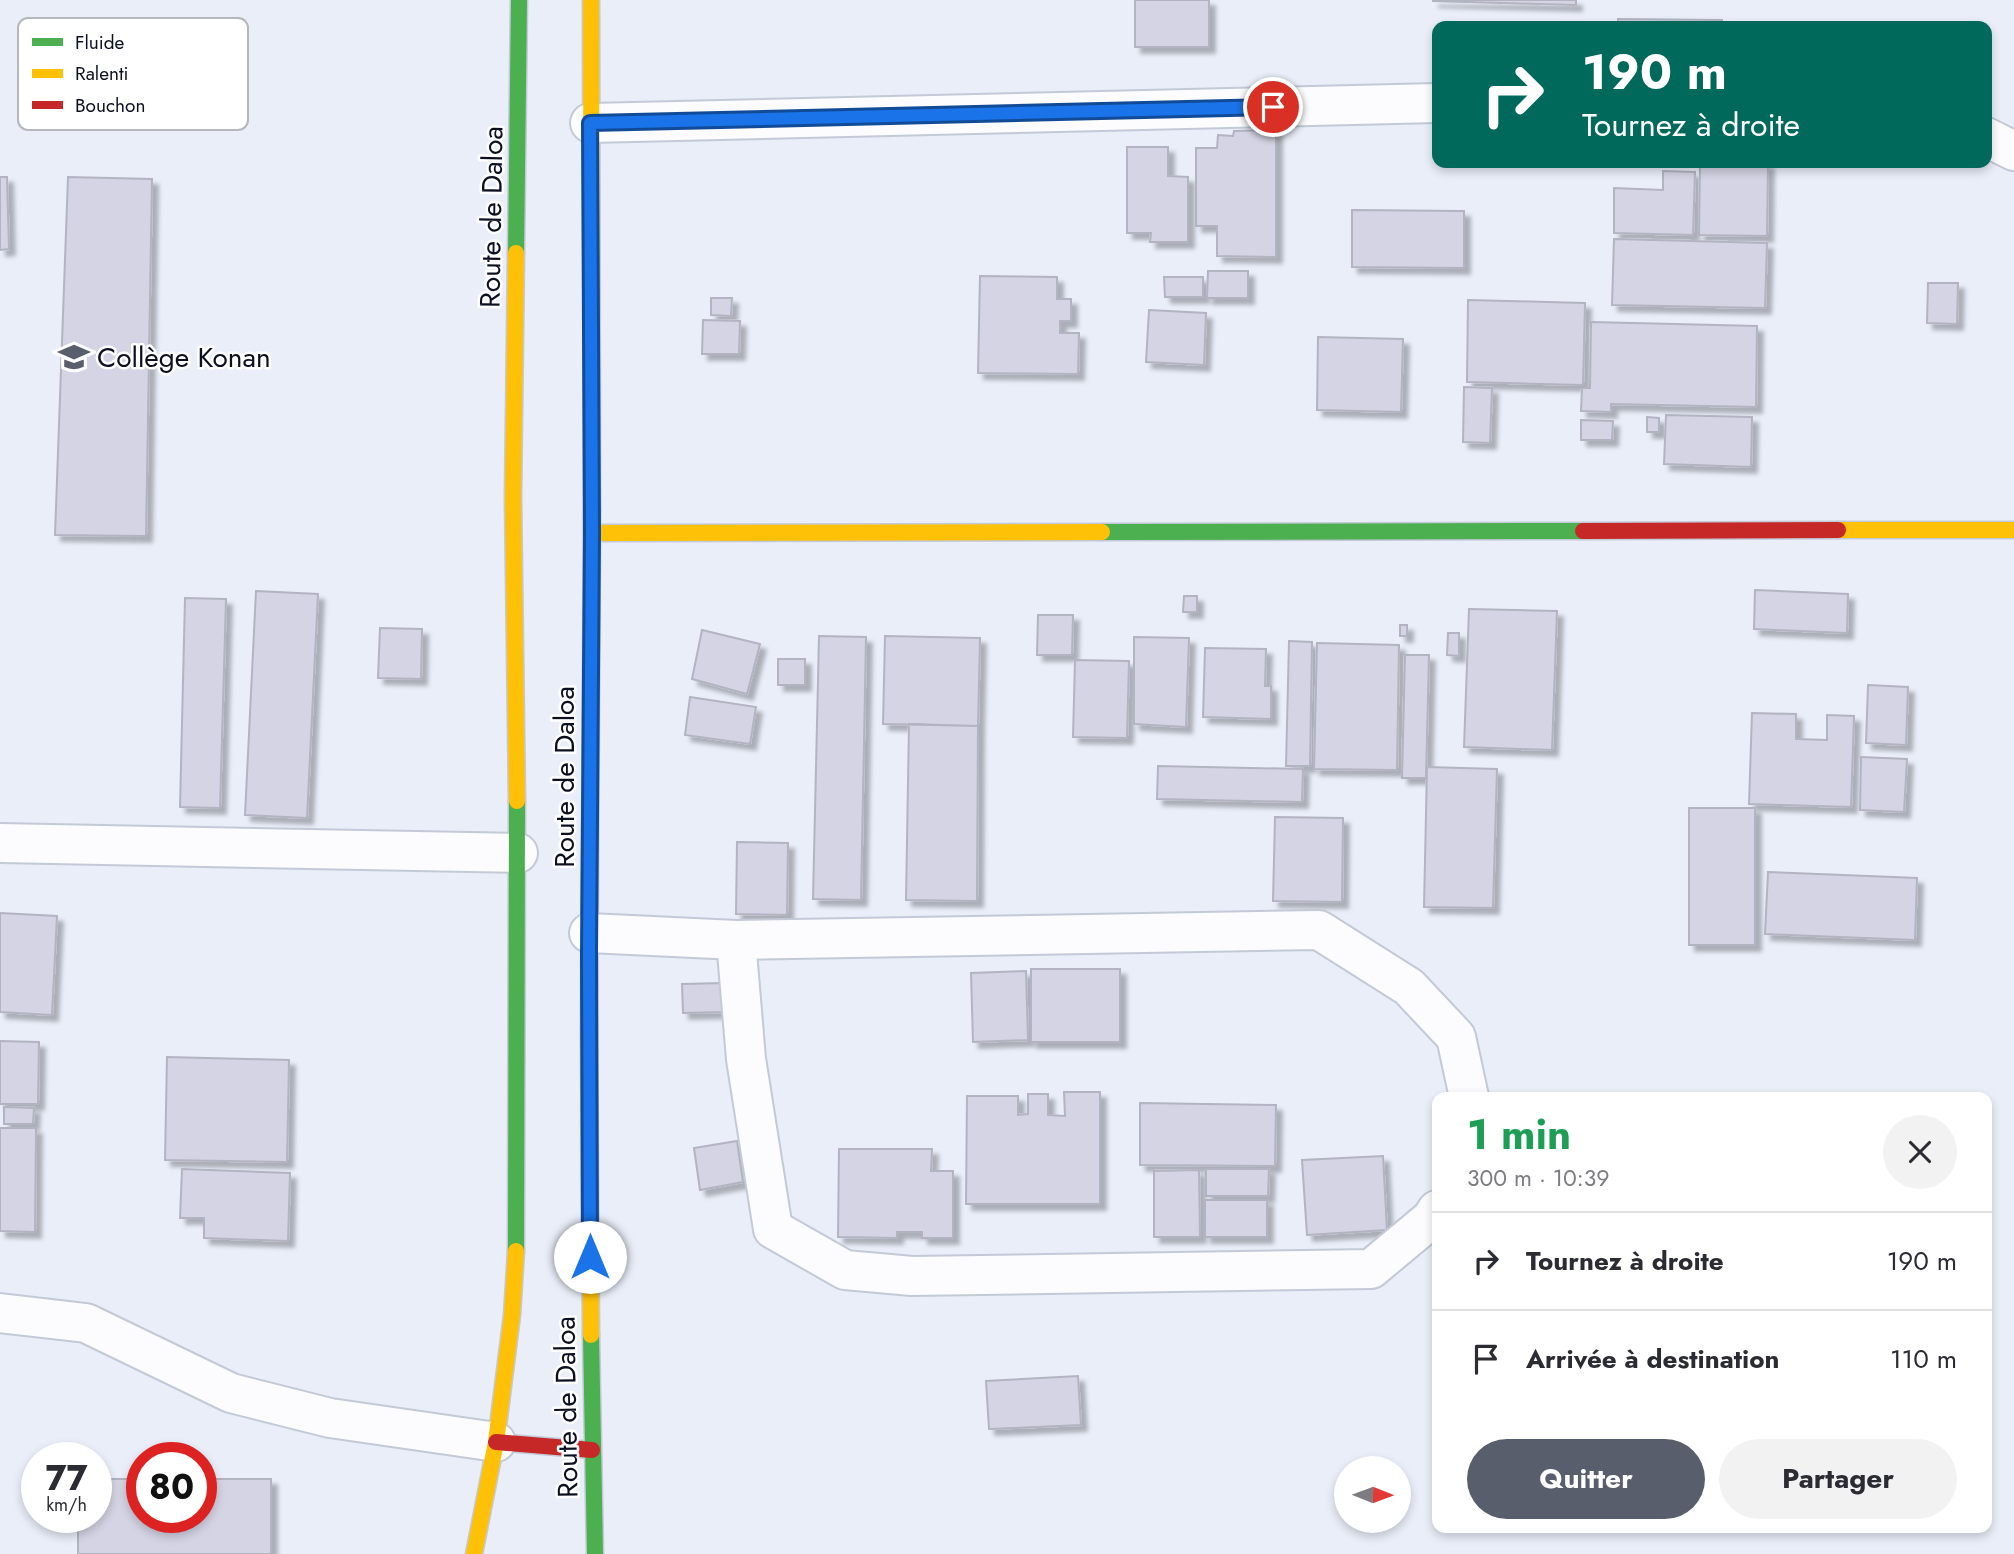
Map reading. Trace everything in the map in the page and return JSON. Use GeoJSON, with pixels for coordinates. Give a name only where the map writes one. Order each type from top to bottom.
{"type":"FeatureCollection","features":[{"type":"Feature","properties":{"kind":"main road","name":"Route de Daloa"},"geometry":{"type":"LineString","coordinates":[[474,1554],[496,1442],[512,1315],[516,1226],[518,853],[513,498],[519,0]]}},
{"type":"Feature","properties":{"kind":"main road","name":"Route de Daloa"},"geometry":{"type":"LineString","coordinates":[[591,0],[592,533],[589,933],[595,1554]]}},
{"type":"Feature","properties":{"kind":"main road"},"geometry":{"type":"LineString","coordinates":[[592,533],[2014,530]]}},
{"type":"Feature","properties":{"kind":"main road"},"geometry":{"type":"LineString","coordinates":[[496,1442],[592,1450]]}},
{"type":"Feature","properties":{"kind":"street"},"geometry":{"type":"LineString","coordinates":[[590,123],[1432,103]]}},
{"type":"Feature","properties":{"kind":"street"},"geometry":{"type":"LineString","coordinates":[[1992,140],[2014,151]]}},
{"type":"Feature","properties":{"kind":"street"},"geometry":{"type":"LineString","coordinates":[[0,843],[518,853]]}},
{"type":"Feature","properties":{"kind":"street"},"geometry":{"type":"LineString","coordinates":[[589,933],[736,940],[1319,930],[1409,986],[1456,1037],[1468,1092]]}},
{"type":"Feature","properties":{"kind":"street"},"geometry":{"type":"LineString","coordinates":[[736,940],[746,1059],[773,1229],[845,1270],[912,1276],[1371,1269],[1432,1219]]}},
{"type":"Feature","properties":{"kind":"street"},"geometry":{"type":"LineString","coordinates":[[0,1313],[86,1322],[231,1393],[330,1418],[496,1442]]}},
{"type":"Feature","properties":{"kind":"building"},"geometry":{"type":"Polygon","coordinates":[[[1135,0],[1209,0],[1209,47],[1135,47],[1135,0]]]}},
{"type":"Feature","properties":{"kind":"building"},"geometry":{"type":"Polygon","coordinates":[[[1576,0],[1576,5],[1433,1],[1576,0]]]}},
{"type":"Feature","properties":{"kind":"building"},"geometry":{"type":"Polygon","coordinates":[[[1618,19],[1722,20],[1722,21],[1618,19]]]}},
{"type":"Feature","properties":{"kind":"building"},"geometry":{"type":"Polygon","coordinates":[[[1276,130],[1276,257],[1217,256],[1217,226],[1196,226],[1196,148],[1217,148],[1218,135],[1233,136],[1234,131],[1276,130]]]}},
{"type":"Feature","properties":{"kind":"building"},"geometry":{"type":"Polygon","coordinates":[[[1127,147],[1168,147],[1168,176],[1188,177],[1188,242],[1150,242],[1151,233],[1127,233],[1127,147]]]}},
{"type":"Feature","properties":{"kind":"building"},"geometry":{"type":"Polygon","coordinates":[[[1700,168],[1768,168],[1767,236],[1699,235],[1700,168]]]}},
{"type":"Feature","properties":{"kind":"building"},"geometry":{"type":"Polygon","coordinates":[[[1663,171],[1695,172],[1693,235],[1614,233],[1614,188],[1663,190],[1663,171]]]}},
{"type":"Feature","properties":{"kind":"building"},"geometry":{"type":"Polygon","coordinates":[[[0,177],[7,177],[9,249],[0,250],[0,177]]]}},
{"type":"Feature","properties":{"kind":"building"},"geometry":{"type":"Polygon","coordinates":[[[68,177],[152,179],[146,536],[55,535],[68,177]]]}},
{"type":"Feature","properties":{"kind":"building"},"geometry":{"type":"Polygon","coordinates":[[[1352,210],[1464,211],[1464,268],[1352,267],[1352,210]]]}},
{"type":"Feature","properties":{"kind":"building"},"geometry":{"type":"Polygon","coordinates":[[[1614,239],[1767,243],[1765,308],[1612,305],[1614,239]]]}},
{"type":"Feature","properties":{"kind":"building"},"geometry":{"type":"Polygon","coordinates":[[[1208,271],[1248,271],[1248,298],[1207,298],[1208,271]]]}},
{"type":"Feature","properties":{"kind":"building"},"geometry":{"type":"Polygon","coordinates":[[[980,276],[1057,277],[1057,299],[1071,299],[1071,321],[1060,321],[1060,333],[1079,333],[1078,374],[978,373],[980,276]]]}},
{"type":"Feature","properties":{"kind":"building"},"geometry":{"type":"Polygon","coordinates":[[[1164,277],[1203,277],[1203,297],[1165,297],[1164,277]]]}},
{"type":"Feature","properties":{"kind":"building"},"geometry":{"type":"Polygon","coordinates":[[[1928,283],[1958,283],[1957,324],[1927,323],[1928,283]]]}},
{"type":"Feature","properties":{"kind":"building"},"geometry":{"type":"Polygon","coordinates":[[[711,298],[732,298],[731,316],[711,315],[711,298]]]}},
{"type":"Feature","properties":{"kind":"building"},"geometry":{"type":"Polygon","coordinates":[[[1468,300],[1585,303],[1583,385],[1467,382],[1468,300]]]}},
{"type":"Feature","properties":{"kind":"building"},"geometry":{"type":"Polygon","coordinates":[[[1149,310],[1206,313],[1204,365],[1146,362],[1149,310]]]}},
{"type":"Feature","properties":{"kind":"building"},"geometry":{"type":"Polygon","coordinates":[[[703,320],[740,321],[739,354],[702,354],[703,320]]]}},
{"type":"Feature","properties":{"kind":"building"},"geometry":{"type":"Polygon","coordinates":[[[1591,322],[1757,326],[1756,407],[1611,404],[1611,412],[1581,411],[1582,388],[1590,388],[1591,322]]]}},
{"type":"Feature","properties":{"kind":"building"},"geometry":{"type":"Polygon","coordinates":[[[1318,337],[1403,339],[1401,412],[1317,410],[1318,337]]]}},
{"type":"Feature","properties":{"kind":"building"},"geometry":{"type":"Polygon","coordinates":[[[1464,387],[1492,388],[1490,443],[1463,442],[1464,387]]]}},
{"type":"Feature","properties":{"kind":"building"},"geometry":{"type":"Polygon","coordinates":[[[1666,415],[1752,417],[1751,467],[1664,464],[1666,415]]]}},
{"type":"Feature","properties":{"kind":"building"},"geometry":{"type":"Polygon","coordinates":[[[1647,417],[1659,418],[1659,432],[1647,432],[1647,417]]]}},
{"type":"Feature","properties":{"kind":"building"},"geometry":{"type":"Polygon","coordinates":[[[1581,420],[1613,421],[1612,440],[1581,440],[1581,420]]]}},
{"type":"Feature","properties":{"kind":"building"},"geometry":{"type":"Polygon","coordinates":[[[1755,590],[1848,594],[1847,633],[1754,629],[1755,590]]]}},
{"type":"Feature","properties":{"kind":"building"},"geometry":{"type":"Polygon","coordinates":[[[256,591],[318,594],[307,818],[245,815],[256,591]]]}},
{"type":"Feature","properties":{"kind":"building"},"geometry":{"type":"Polygon","coordinates":[[[1184,596],[1197,596],[1197,612],[1183,612],[1184,596]]]}},
{"type":"Feature","properties":{"kind":"building"},"geometry":{"type":"Polygon","coordinates":[[[185,598],[226,599],[220,808],[180,807],[185,598]]]}},
{"type":"Feature","properties":{"kind":"building"},"geometry":{"type":"Polygon","coordinates":[[[1469,609],[1557,611],[1552,750],[1464,747],[1469,609]]]}},
{"type":"Feature","properties":{"kind":"building"},"geometry":{"type":"Polygon","coordinates":[[[1038,615],[1073,615],[1072,655],[1037,655],[1038,615]]]}},
{"type":"Feature","properties":{"kind":"building"},"geometry":{"type":"Polygon","coordinates":[[[1400,625],[1407,625],[1407,636],[1400,636],[1400,625]]]}},
{"type":"Feature","properties":{"kind":"building"},"geometry":{"type":"Polygon","coordinates":[[[380,628],[422,629],[421,679],[378,678],[380,628]]]}},
{"type":"Feature","properties":{"kind":"building"},"geometry":{"type":"Polygon","coordinates":[[[702,630],[760,644],[747,694],[692,679],[702,630]]]}},
{"type":"Feature","properties":{"kind":"building"},"geometry":{"type":"Polygon","coordinates":[[[1448,633],[1459,633],[1459,656],[1447,655],[1448,633]]]}},
{"type":"Feature","properties":{"kind":"building"},"geometry":{"type":"Polygon","coordinates":[[[819,636],[866,637],[861,900],[813,899],[819,636]]]}},
{"type":"Feature","properties":{"kind":"building"},"geometry":{"type":"Polygon","coordinates":[[[885,636],[980,638],[978,726],[883,724],[885,636]]]}},
{"type":"Feature","properties":{"kind":"building"},"geometry":{"type":"Polygon","coordinates":[[[1134,637],[1189,638],[1186,727],[1134,724],[1134,637]]]}},
{"type":"Feature","properties":{"kind":"building"},"geometry":{"type":"Polygon","coordinates":[[[1289,641],[1312,642],[1310,766],[1286,766],[1289,641]]]}},
{"type":"Feature","properties":{"kind":"building"},"geometry":{"type":"Polygon","coordinates":[[[1317,643],[1399,645],[1397,770],[1314,769],[1317,643]]]}},
{"type":"Feature","properties":{"kind":"building"},"geometry":{"type":"Polygon","coordinates":[[[1205,648],[1266,649],[1265,686],[1271,686],[1271,719],[1203,717],[1205,648]]]}},
{"type":"Feature","properties":{"kind":"building"},"geometry":{"type":"Polygon","coordinates":[[[1405,655],[1429,655],[1426,778],[1402,778],[1405,655]]]}},
{"type":"Feature","properties":{"kind":"building"},"geometry":{"type":"Polygon","coordinates":[[[778,659],[805,659],[805,685],[778,685],[778,659]]]}},
{"type":"Feature","properties":{"kind":"building"},"geometry":{"type":"Polygon","coordinates":[[[1075,660],[1129,661],[1127,738],[1073,737],[1075,660]]]}},
{"type":"Feature","properties":{"kind":"building"},"geometry":{"type":"Polygon","coordinates":[[[1868,685],[1908,687],[1906,745],[1866,743],[1868,685]]]}},
{"type":"Feature","properties":{"kind":"building"},"geometry":{"type":"Polygon","coordinates":[[[690,697],[756,707],[750,744],[685,735],[690,697]]]}},
{"type":"Feature","properties":{"kind":"building"},"geometry":{"type":"Polygon","coordinates":[[[1752,713],[1796,714],[1796,739],[1827,740],[1827,715],[1854,716],[1851,807],[1749,804],[1752,713]]]}},
{"type":"Feature","properties":{"kind":"building"},"geometry":{"type":"Polygon","coordinates":[[[909,724],[978,726],[977,901],[906,900],[909,724]]]}},
{"type":"Feature","properties":{"kind":"building"},"geometry":{"type":"Polygon","coordinates":[[[1861,757],[1907,759],[1904,812],[1860,810],[1861,757]]]}},
{"type":"Feature","properties":{"kind":"building"},"geometry":{"type":"Polygon","coordinates":[[[1158,766],[1303,769],[1302,802],[1157,799],[1158,766]]]}},
{"type":"Feature","properties":{"kind":"building"},"geometry":{"type":"Polygon","coordinates":[[[1427,767],[1497,769],[1493,908],[1424,907],[1427,767]]]}},
{"type":"Feature","properties":{"kind":"building"},"geometry":{"type":"Polygon","coordinates":[[[1689,808],[1755,808],[1755,945],[1689,945],[1689,808]]]}},
{"type":"Feature","properties":{"kind":"building"},"geometry":{"type":"Polygon","coordinates":[[[1275,817],[1343,818],[1342,902],[1273,901],[1275,817]]]}},
{"type":"Feature","properties":{"kind":"building"},"geometry":{"type":"Polygon","coordinates":[[[737,842],[788,843],[787,915],[736,914],[737,842]]]}},
{"type":"Feature","properties":{"kind":"building"},"geometry":{"type":"Polygon","coordinates":[[[1768,872],[1917,878],[1915,940],[1765,934],[1768,872]]]}},
{"type":"Feature","properties":{"kind":"building"},"geometry":{"type":"Polygon","coordinates":[[[0,913],[57,916],[52,1015],[0,1012],[0,913]]]}},
{"type":"Feature","properties":{"kind":"building"},"geometry":{"type":"Polygon","coordinates":[[[1031,969],[1120,969],[1120,1042],[1031,1042],[1031,969]]]}},
{"type":"Feature","properties":{"kind":"building"},"geometry":{"type":"Polygon","coordinates":[[[1026,971],[1028,1040],[973,1042],[971,973],[1026,971]]]}},
{"type":"Feature","properties":{"kind":"building"},"geometry":{"type":"Polygon","coordinates":[[[724,983],[725,1012],[683,1013],[682,984],[724,983]]]}},
{"type":"Feature","properties":{"kind":"building"},"geometry":{"type":"Polygon","coordinates":[[[0,1041],[39,1042],[38,1104],[0,1104],[0,1041]]]}},
{"type":"Feature","properties":{"kind":"building"},"geometry":{"type":"Polygon","coordinates":[[[167,1057],[289,1060],[287,1162],[165,1160],[167,1057]]]}},
{"type":"Feature","properties":{"kind":"building"},"geometry":{"type":"Polygon","coordinates":[[[1064,1092],[1100,1092],[1100,1204],[966,1204],[967,1096],[1018,1096],[1018,1115],[1028,1114],[1028,1094],[1048,1094],[1048,1115],[1065,1116],[1064,1092]]]}},
{"type":"Feature","properties":{"kind":"building"},"geometry":{"type":"Polygon","coordinates":[[[1140,1103],[1276,1105],[1275,1166],[1140,1165],[1140,1103]]]}},
{"type":"Feature","properties":{"kind":"building"},"geometry":{"type":"Polygon","coordinates":[[[4,1107],[34,1108],[33,1124],[4,1124],[4,1107]]]}},
{"type":"Feature","properties":{"kind":"building"},"geometry":{"type":"Polygon","coordinates":[[[0,1128],[36,1128],[35,1232],[0,1231],[0,1128]]]}},
{"type":"Feature","properties":{"kind":"building"},"geometry":{"type":"Polygon","coordinates":[[[737,1141],[743,1182],[700,1190],[694,1148],[737,1141]]]}},
{"type":"Feature","properties":{"kind":"building"},"geometry":{"type":"Polygon","coordinates":[[[839,1149],[932,1149],[931,1171],[953,1171],[953,1238],[922,1238],[922,1232],[897,1232],[897,1238],[838,1237],[839,1149]]]}},
{"type":"Feature","properties":{"kind":"building"},"geometry":{"type":"Polygon","coordinates":[[[1383,1156],[1387,1230],[1307,1235],[1302,1160],[1383,1156]]]}},
{"type":"Feature","properties":{"kind":"building"},"geometry":{"type":"Polygon","coordinates":[[[182,1169],[290,1173],[288,1241],[204,1238],[204,1218],[180,1218],[182,1169]]]}},
{"type":"Feature","properties":{"kind":"building"},"geometry":{"type":"Polygon","coordinates":[[[1206,1169],[1269,1169],[1268,1196],[1206,1196],[1206,1169]]]}},
{"type":"Feature","properties":{"kind":"building"},"geometry":{"type":"Polygon","coordinates":[[[1199,1170],[1200,1237],[1154,1237],[1154,1171],[1199,1170]]]}},
{"type":"Feature","properties":{"kind":"building"},"geometry":{"type":"Polygon","coordinates":[[[1205,1200],[1267,1200],[1267,1237],[1205,1237],[1205,1200]]]}},
{"type":"Feature","properties":{"kind":"building"},"geometry":{"type":"Polygon","coordinates":[[[1078,1376],[1081,1425],[989,1429],[986,1381],[1078,1376]]]}},
{"type":"Feature","properties":{"kind":"building"},"geometry":{"type":"Polygon","coordinates":[[[112,1479],[126,1479],[126,1533],[217,1533],[217,1479],[271,1479],[271,1554],[78,1554],[78,1533],[112,1533],[112,1479]]]}},
{"type":"Feature","properties":{"kind":"traffic: fast"},"geometry":{"type":"LineString","coordinates":[[516,253],[519,0]]}},
{"type":"Feature","properties":{"kind":"traffic: fast"},"geometry":{"type":"LineString","coordinates":[[589,1029],[592,511]]}},
{"type":"Feature","properties":{"kind":"traffic: fast"},"geometry":{"type":"LineString","coordinates":[[1102,532],[1583,531]]}},
{"type":"Feature","properties":{"kind":"traffic: fast"},"geometry":{"type":"LineString","coordinates":[[516,1251],[517,801]]}},
{"type":"Feature","properties":{"kind":"traffic: fast"},"geometry":{"type":"LineString","coordinates":[[591,1335],[595,1554]]}},
{"type":"Feature","properties":{"kind":"traffic: slow"},"geometry":{"type":"LineString","coordinates":[[591,0],[592,511]]}},
{"type":"Feature","properties":{"kind":"traffic: slow"},"geometry":{"type":"LineString","coordinates":[[516,253],[513,497],[517,801]]}},
{"type":"Feature","properties":{"kind":"traffic: slow"},"geometry":{"type":"LineString","coordinates":[[1838,530],[2014,530]]}},
{"type":"Feature","properties":{"kind":"traffic: slow"},"geometry":{"type":"LineString","coordinates":[[592,533],[1102,532]]}},
{"type":"Feature","properties":{"kind":"traffic: slow"},"geometry":{"type":"LineString","coordinates":[[589,1029],[591,1335]]}},
{"type":"Feature","properties":{"kind":"traffic: slow"},"geometry":{"type":"LineString","coordinates":[[474,1554],[496,1442],[512,1315],[516,1251]]}},
{"type":"Feature","properties":{"kind":"traffic: jam"},"geometry":{"type":"LineString","coordinates":[[1583,531],[1838,530]]}},
{"type":"Feature","properties":{"kind":"traffic: jam"},"geometry":{"type":"LineString","coordinates":[[496,1442],[592,1450]]}},
{"type":"Feature","properties":{"kind":"place","name":"Collège Konan"},"geometry":{"type":"Point","coordinates":[74,357]}},
{"type":"Feature","properties":{"kind":"route"},"geometry":{"type":"LineString","coordinates":[[590,1257],[590,123],[1273,107]]}}]}
